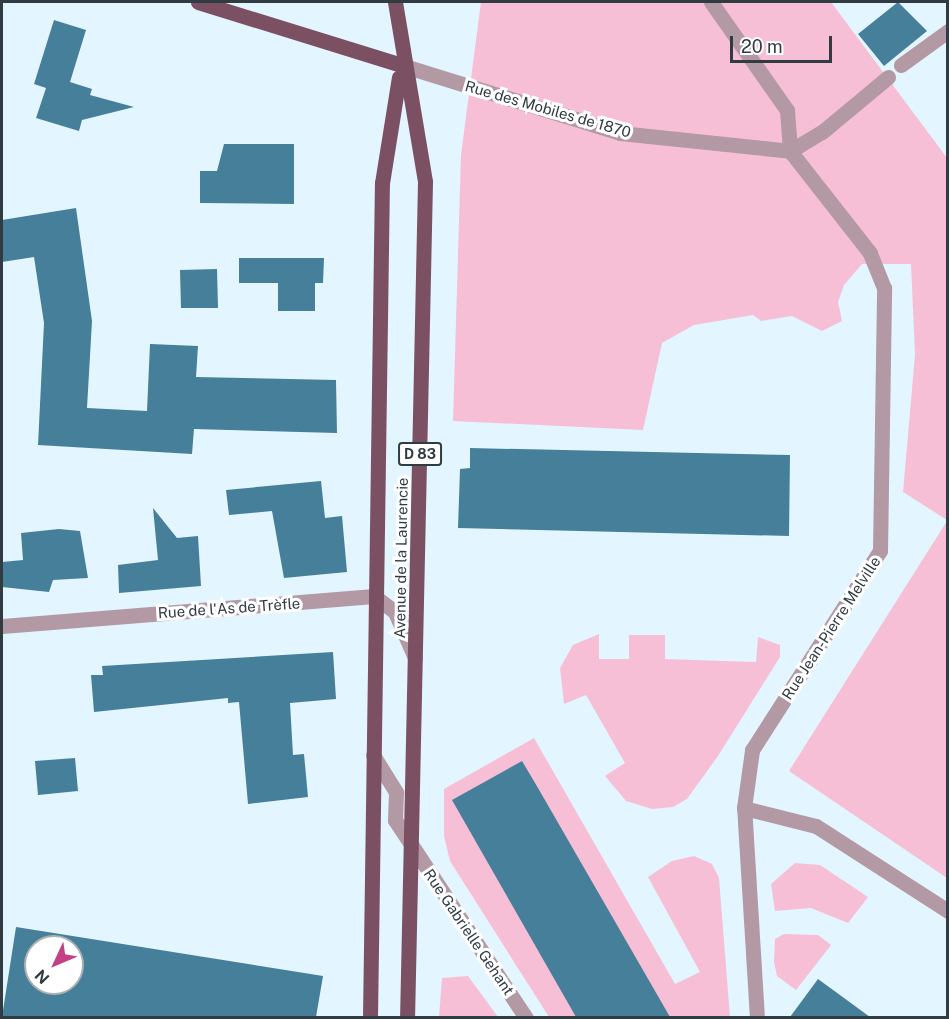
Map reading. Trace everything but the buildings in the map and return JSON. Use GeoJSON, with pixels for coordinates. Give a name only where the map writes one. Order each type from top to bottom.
{"type":"FeatureCollection","features":[{"type":"Feature","properties":{"kind":"main road"},"geometry":{"type":"LineString","coordinates":[[198,2],[401,65]]}},
{"type":"Feature","properties":{"kind":"main road","name":"Avenue de la Laurencie"},"geometry":{"type":"LineString","coordinates":[[395,2],[401,65],[425,182],[417,663],[407,1017]]}},
{"type":"Feature","properties":{"kind":"main road","name":"Avenue de la Laurencie"},"geometry":{"type":"LineString","coordinates":[[370,1017],[374,596],[382,183],[401,65]]}},
{"type":"Feature","properties":{"kind":"street"},"geometry":{"type":"LineString","coordinates":[[711,2],[787,110],[790,151],[822,132],[888,77]]}},
{"type":"Feature","properties":{"kind":"street"},"geometry":{"type":"LineString","coordinates":[[901,65],[948,31]]}},
{"type":"Feature","properties":{"kind":"street","name":"Rue des Mobiles de 1870"},"geometry":{"type":"LineString","coordinates":[[401,65],[620,133],[790,151]]}},
{"type":"Feature","properties":{"kind":"street","name":"Rue Jean-Pierre Melville"},"geometry":{"type":"LineString","coordinates":[[757,1017],[748,926],[744,808],[752,750],[880,551],[884,288],[870,253],[790,151]]}},
{"type":"Feature","properties":{"kind":"street"},"geometry":{"type":"LineString","coordinates":[[374,596],[395,612],[417,663]]}},
{"type":"Feature","properties":{"kind":"street","name":"Rue de l'As de Trèfle"},"geometry":{"type":"LineString","coordinates":[[2,626],[374,596]]}},
{"type":"Feature","properties":{"kind":"street","name":"Rue Gabrielle Gehant"},"geometry":{"type":"LineString","coordinates":[[373,755],[396,792],[395,820],[526,1017]]}},
{"type":"Feature","properties":{"kind":"street"},"geometry":{"type":"LineString","coordinates":[[744,808],[816,826],[948,910]]}},
{"type":"Feature","properties":{"kind":"shaded area"},"geometry":{"type":"Polygon","coordinates":[[[481,2],[831,2],[947,158],[947,520],[903,492],[915,355],[911,264],[862,264],[844,285],[838,302],[842,321],[822,331],[792,316],[761,321],[753,315],[694,325],[662,343],[643,430],[453,421],[461,155],[481,2]]]}},
{"type":"Feature","properties":{"kind":"shaded area"},"geometry":{"type":"Polygon","coordinates":[[[947,521],[948,878],[789,771],[947,521]]]}},
{"type":"Feature","properties":{"kind":"shaded area"},"geometry":{"type":"Polygon","coordinates":[[[599,634],[599,659],[629,659],[629,635],[665,635],[665,659],[756,662],[758,637],[780,645],[780,657],[718,756],[687,799],[673,807],[652,809],[626,801],[605,776],[625,763],[586,695],[564,704],[560,668],[573,645],[599,634]]]}},
{"type":"Feature","properties":{"kind":"shaded area"},"geometry":{"type":"Polygon","coordinates":[[[534,738],[675,984],[700,972],[648,877],[672,861],[694,856],[712,864],[719,878],[730,1017],[549,1017],[450,861],[444,836],[444,789],[534,738]]]}},
{"type":"Feature","properties":{"kind":"shaded area"},"geometry":{"type":"Polygon","coordinates":[[[795,863],[820,865],[868,897],[848,923],[811,908],[775,911],[771,884],[795,863]]]}},
{"type":"Feature","properties":{"kind":"shaded area"},"geometry":{"type":"Polygon","coordinates":[[[784,934],[818,935],[831,945],[796,990],[777,976],[774,962],[775,939],[784,934]]]}},
{"type":"Feature","properties":{"kind":"shaded area"},"geometry":{"type":"Polygon","coordinates":[[[468,976],[498,1017],[439,1017],[442,978],[468,976]]]}}]}
